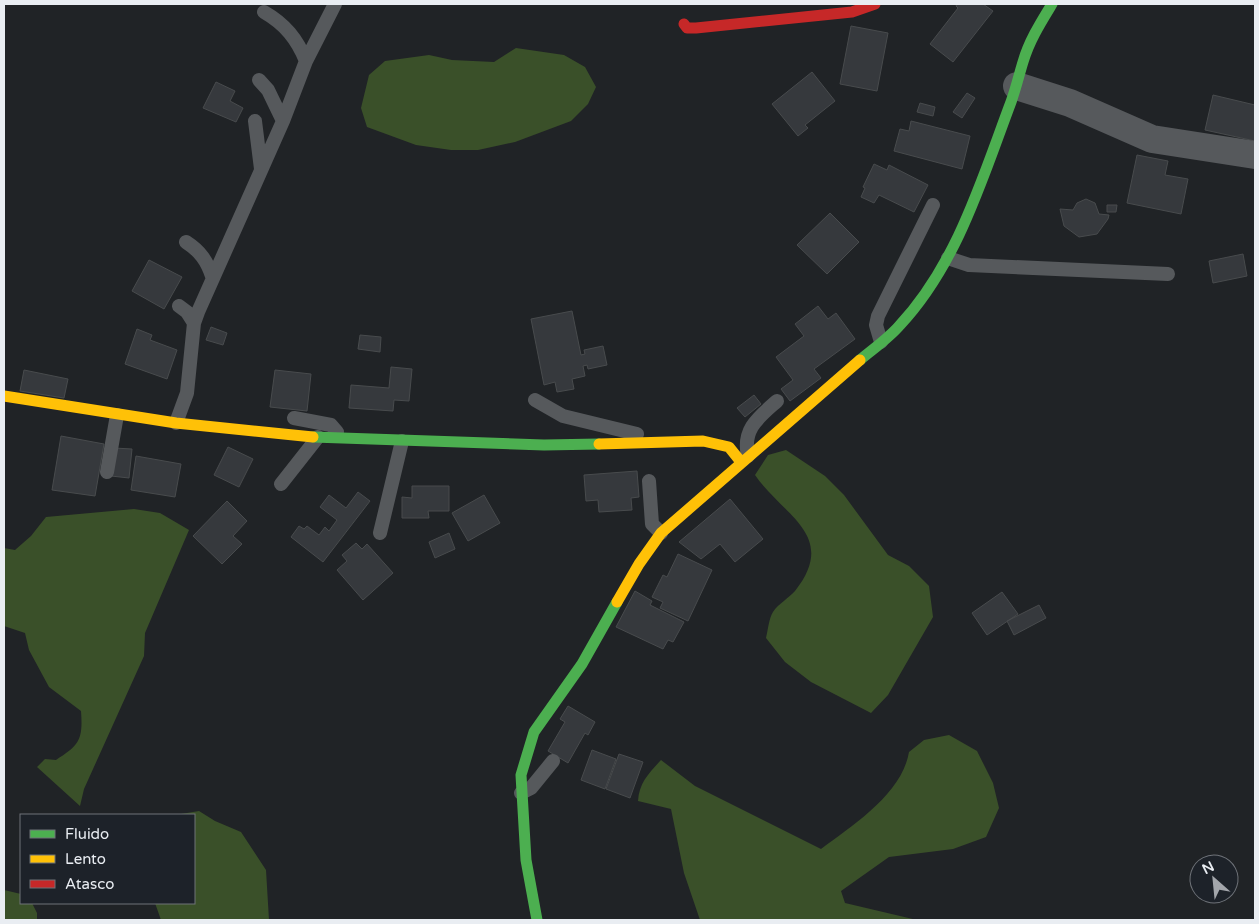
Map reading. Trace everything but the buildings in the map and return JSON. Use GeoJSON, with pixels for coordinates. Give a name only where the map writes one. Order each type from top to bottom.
{"type":"FeatureCollection","features":[{"type":"Feature","properties":{"kind":"street"},"geometry":{"type":"LineString","coordinates":[[684,24],[687,28],[696,28],[852,12],[875,4]]}},
{"type":"Feature","properties":{"kind":"street"},"geometry":{"type":"LineString","coordinates":[[537,920],[526,860],[520,794],[521,775],[534,732],[582,664],[639,564],[661,534],[745,459],[882,342],[915,308],[933,284],[948,258],[982,180],[1017,86],[1023,61],[1036,31],[1052,4]]}},
{"type":"Feature","properties":{"kind":"street"},"geometry":{"type":"LineString","coordinates":[[1017,86],[1070,103],[1152,139],[1255,155]]}},
{"type":"Feature","properties":{"kind":"street"},"geometry":{"type":"LineString","coordinates":[[4,396],[176,423],[318,437],[544,445],[703,441],[729,447],[745,459]]}},
{"type":"Feature","properties":{"kind":"lane"},"geometry":{"type":"LineString","coordinates":[[176,423],[187,393],[194,323],[208,295],[212,276],[284,121],[306,61],[335,4]]}},
{"type":"Feature","properties":{"kind":"lane"},"geometry":{"type":"LineString","coordinates":[[785,4],[788,18]]}},
{"type":"Feature","properties":{"kind":"lane"},"geometry":{"type":"LineString","coordinates":[[264,12],[277,20],[291,33],[306,61]]}},
{"type":"Feature","properties":{"kind":"lane"},"geometry":{"type":"LineString","coordinates":[[259,80],[268,90],[284,121]]}},
{"type":"Feature","properties":{"kind":"lane"},"geometry":{"type":"LineString","coordinates":[[254,121],[261,170]]}},
{"type":"Feature","properties":{"kind":"lane"},"geometry":{"type":"LineString","coordinates":[[882,342],[876,325],[878,316],[933,205]]}},
{"type":"Feature","properties":{"kind":"lane"},"geometry":{"type":"LineString","coordinates":[[186,242],[195,248],[207,262],[212,276]]}},
{"type":"Feature","properties":{"kind":"lane"},"geometry":{"type":"LineString","coordinates":[[948,258],[969,265],[1168,274]]}},
{"type":"Feature","properties":{"kind":"lane"},"geometry":{"type":"LineString","coordinates":[[180,306],[187,312],[194,323]]}},
{"type":"Feature","properties":{"kind":"lane"},"geometry":{"type":"LineString","coordinates":[[535,400],[563,416],[621,429],[642,436],[650,443]]}},
{"type":"Feature","properties":{"kind":"lane"},"geometry":{"type":"LineString","coordinates":[[745,459],[747,437],[751,425],[777,401]]}},
{"type":"Feature","properties":{"kind":"lane"},"geometry":{"type":"LineString","coordinates":[[107,472],[117,415]]}},
{"type":"Feature","properties":{"kind":"lane"},"geometry":{"type":"LineString","coordinates":[[294,418],[331,425],[342,438]]}},
{"type":"Feature","properties":{"kind":"lane"},"geometry":{"type":"LineString","coordinates":[[281,484],[318,437]]}},
{"type":"Feature","properties":{"kind":"lane"},"geometry":{"type":"LineString","coordinates":[[380,534],[402,441]]}},
{"type":"Feature","properties":{"kind":"lane"},"geometry":{"type":"LineString","coordinates":[[649,481],[652,524],[661,534]]}},
{"type":"Feature","properties":{"kind":"lane"},"geometry":{"type":"LineString","coordinates":[[520,794],[531,788],[553,761]]}},
{"type":"Feature","properties":{"kind":"green space"},"geometry":{"type":"Polygon","coordinates":[[[516,48],[564,55],[585,67],[596,87],[588,104],[571,121],[515,142],[478,150],[451,150],[416,145],[367,127],[361,108],[369,75],[385,61],[429,55],[452,60],[494,62],[516,48]]]}},
{"type":"Feature","properties":{"kind":"green space"},"geometry":{"type":"Polygon","coordinates":[[[786,450],[825,476],[844,495],[888,555],[909,566],[929,586],[933,617],[888,695],[871,713],[811,682],[785,662],[766,638],[773,612],[795,591],[807,572],[811,555],[809,540],[802,527],[755,475],[768,455],[786,450]]]}},
{"type":"Feature","properties":{"kind":"green space"},"geometry":{"type":"Polygon","coordinates":[[[134,509],[160,513],[189,530],[145,633],[144,656],[84,789],[80,806],[37,767],[45,759],[56,760],[75,745],[80,735],[81,711],[49,687],[29,650],[25,633],[4,626],[4,548],[15,550],[31,536],[46,517],[134,509]]]}},
{"type":"Feature","properties":{"kind":"green space"},"geometry":{"type":"Polygon","coordinates":[[[949,735],[977,751],[993,783],[999,808],[986,837],[953,849],[889,857],[841,891],[845,903],[917,920],[700,920],[684,873],[671,809],[638,801],[640,789],[649,774],[661,760],[695,786],[821,849],[861,819],[887,795],[905,767],[909,752],[924,740],[949,735]]]}},
{"type":"Feature","properties":{"kind":"green space"},"geometry":{"type":"Polygon","coordinates":[[[199,811],[215,821],[241,832],[266,870],[269,920],[161,920],[155,904],[195,904],[195,814],[181,814],[199,811]]]}},
{"type":"Feature","properties":{"kind":"green space"},"geometry":{"type":"Polygon","coordinates":[[[4,890],[20,894],[20,904],[32,904],[37,913],[37,920],[4,920],[4,890]]]}},
{"type":"Feature","properties":{"kind":"traffic: fast"},"geometry":{"type":"LineString","coordinates":[[860,360],[896,330],[920,301],[953,248],[989,161],[1029,47],[1052,4]]}},
{"type":"Feature","properties":{"kind":"traffic: fast"},"geometry":{"type":"LineString","coordinates":[[313,437],[544,445],[599,444]]}},
{"type":"Feature","properties":{"kind":"traffic: fast"},"geometry":{"type":"LineString","coordinates":[[537,920],[526,860],[521,775],[534,732],[582,664],[617,602]]}},
{"type":"Feature","properties":{"kind":"traffic: slow"},"geometry":{"type":"LineString","coordinates":[[617,602],[639,564],[661,533],[860,360]]}},
{"type":"Feature","properties":{"kind":"traffic: slow"},"geometry":{"type":"LineString","coordinates":[[4,396],[176,423],[313,437]]}},
{"type":"Feature","properties":{"kind":"traffic: slow"},"geometry":{"type":"LineString","coordinates":[[599,444],[703,441],[729,447],[741,462]]}},
{"type":"Feature","properties":{"kind":"traffic: jam"},"geometry":{"type":"LineString","coordinates":[[684,24],[687,28],[696,28],[852,12],[875,4]]}}]}
